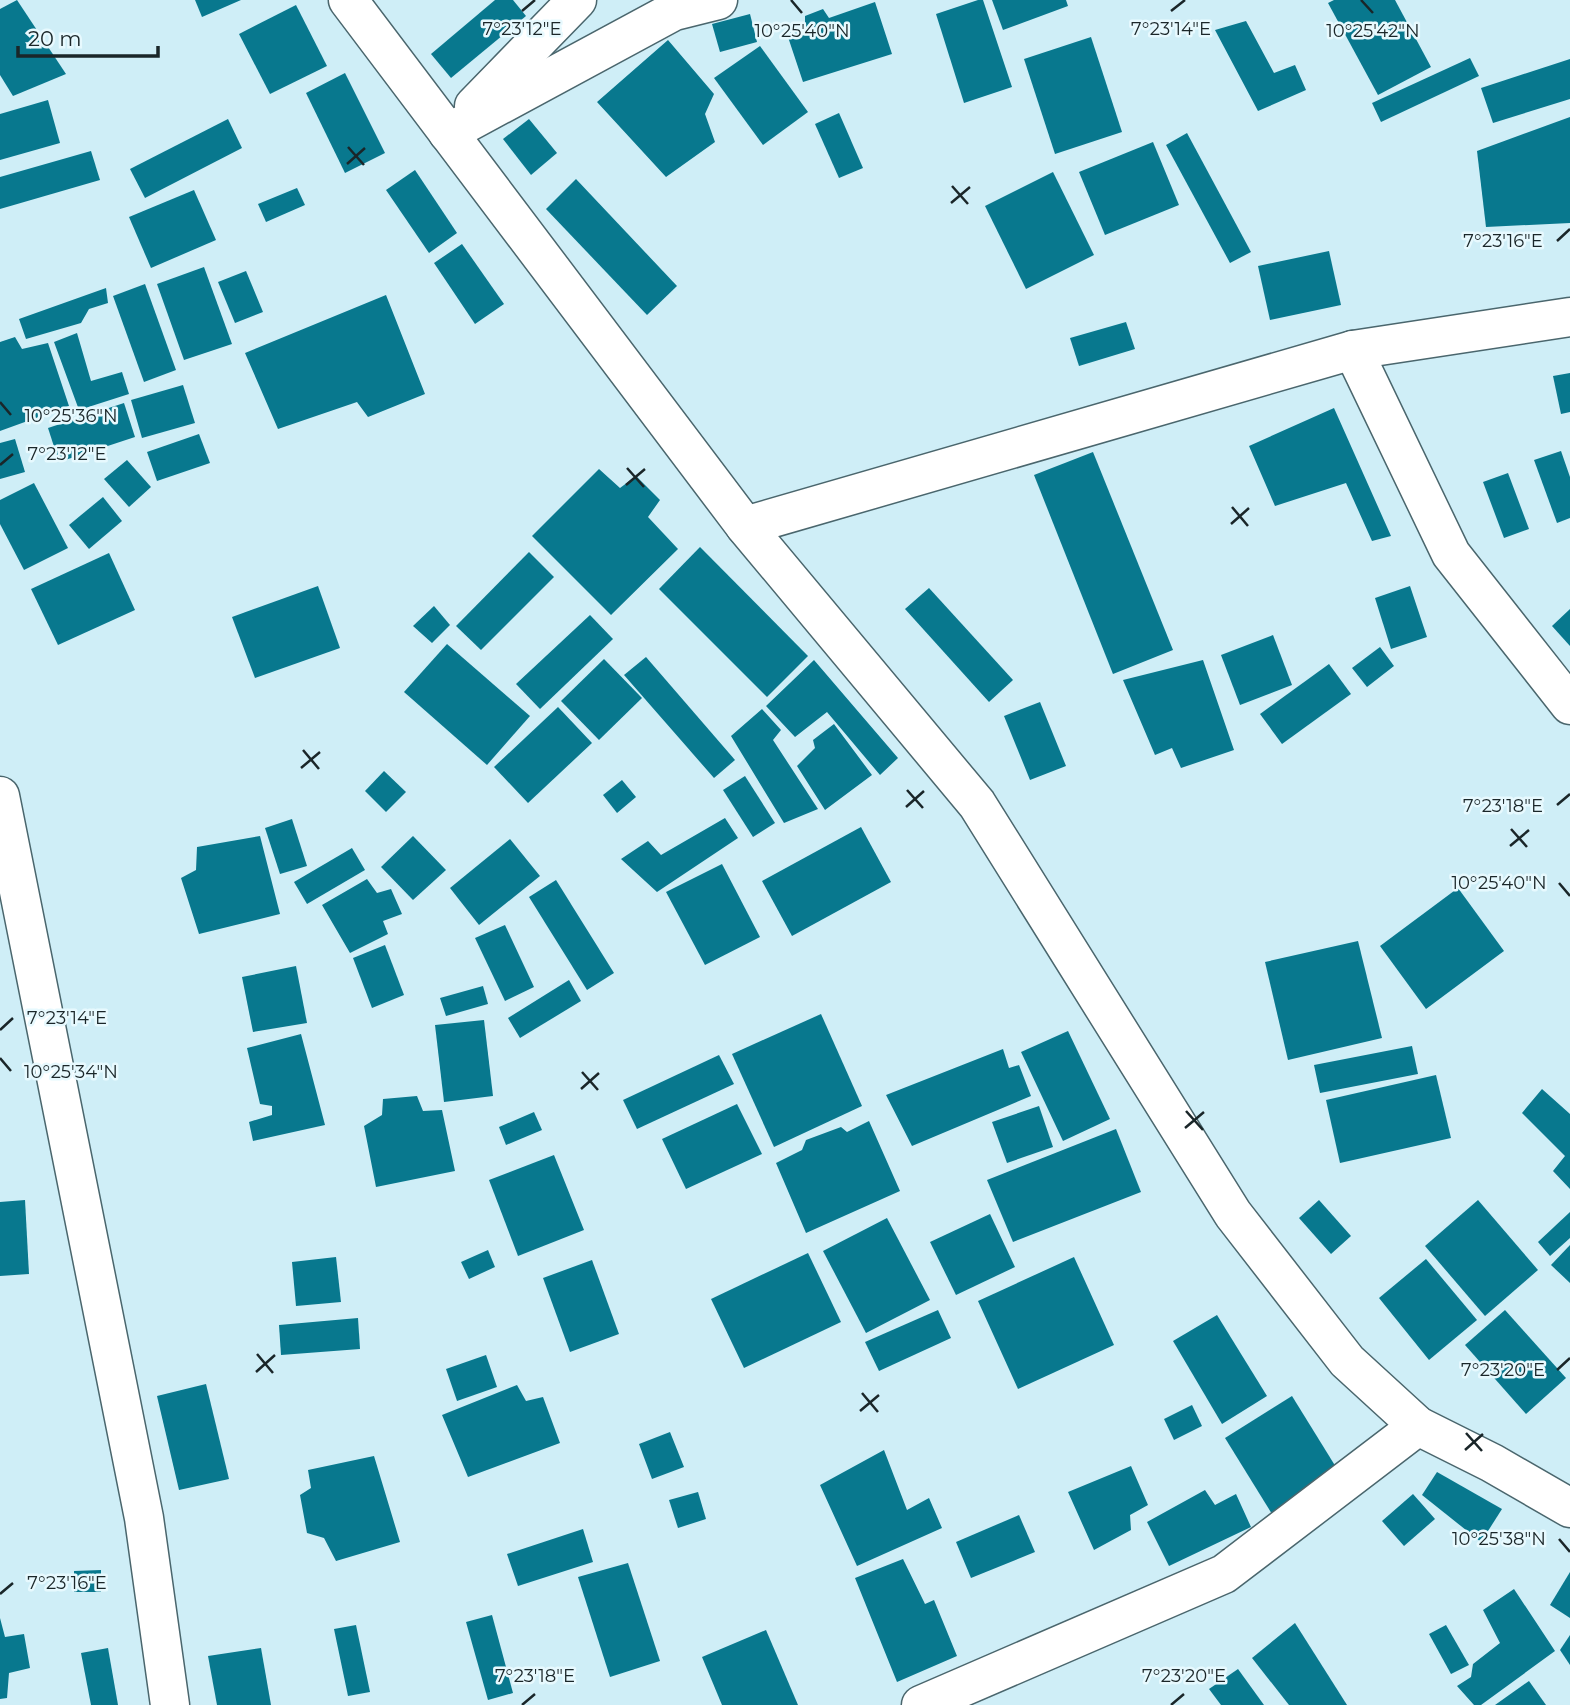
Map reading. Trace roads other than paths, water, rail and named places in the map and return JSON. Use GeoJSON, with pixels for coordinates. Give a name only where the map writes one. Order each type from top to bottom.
{"type":"FeatureCollection","features":[{"type":"Feature","properties":{"kind":"street"},"geometry":{"type":"LineString","coordinates":[[348,0],[745,526],[977,804],[1233,1214],[1347,1361],[1418,1426],[1492,1463],[1570,1508]]}},
{"type":"Feature","properties":{"kind":"street"},"geometry":{"type":"LineString","coordinates":[[449,132],[577,0]]}},
{"type":"Feature","properties":{"kind":"street"},"geometry":{"type":"LineString","coordinates":[[449,132],[674,11],[718,0]]}},
{"type":"Feature","properties":{"kind":"street"},"geometry":{"type":"LineString","coordinates":[[745,526],[1353,350],[1570,317]]}},
{"type":"Feature","properties":{"kind":"street"},"geometry":{"type":"LineString","coordinates":[[1353,350],[1451,554],[1570,705]]}},
{"type":"Feature","properties":{"kind":"street"},"geometry":{"type":"LineString","coordinates":[[0,796],[144,1518],[170,1705]]}},
{"type":"Feature","properties":{"kind":"street"},"geometry":{"type":"LineString","coordinates":[[921,1705],[1223,1574],[1418,1426]]}}]}
